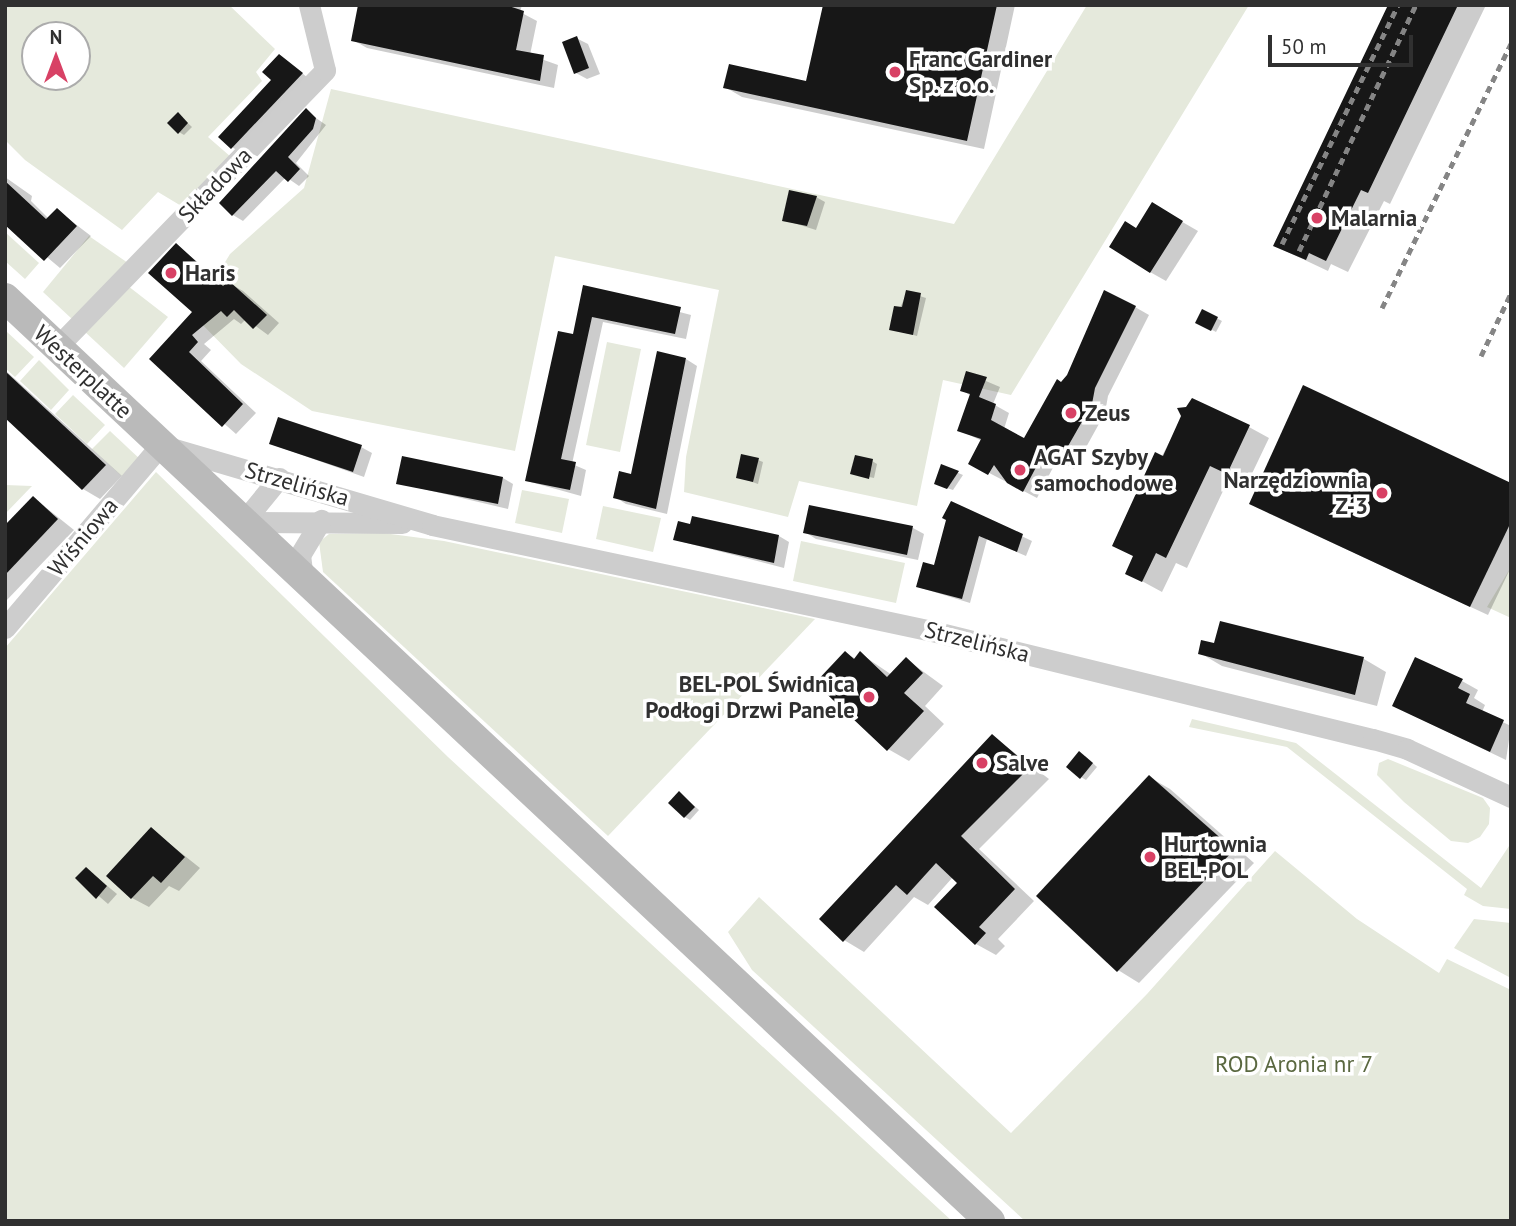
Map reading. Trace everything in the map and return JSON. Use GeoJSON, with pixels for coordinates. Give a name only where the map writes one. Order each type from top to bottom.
{"type":"FeatureCollection","features":[{"type":"Feature","properties":{"kind":"main road","name":"Westerplatte"},"geometry":{"type":"LineString","coordinates":[[5,298],[990,1221]]}},
{"type":"Feature","properties":{"kind":"street","name":"Składowa"},"geometry":{"type":"LineString","coordinates":[[57,346],[326,70],[309,5]]}},
{"type":"Feature","properties":{"kind":"street","name":"Strzelińska"},"geometry":{"type":"LineString","coordinates":[[162,445],[432,525],[932,631],[1373,739],[1407,749],[1511,797]]}},
{"type":"Feature","properties":{"kind":"street","name":"Wiśniowa"},"geometry":{"type":"LineString","coordinates":[[5,628],[162,445]]}},
{"type":"Feature","properties":{"kind":"street"},"geometry":{"type":"LineString","coordinates":[[243,522],[279,478]]}},
{"type":"Feature","properties":{"kind":"street","name":"Strzelińska"},"geometry":{"type":"LineString","coordinates":[[243,522],[321,520],[432,525]]}},
{"type":"Feature","properties":{"kind":"street"},"geometry":{"type":"LineString","coordinates":[[303,579],[300,555],[321,520]]}},
{"type":"Feature","properties":{"kind":"green space"},"geometry":{"type":"Polygon","coordinates":[[[5,5],[229,5],[275,49],[256,72],[262,81],[208,137],[231,157],[183,207],[158,192],[122,230],[25,160],[5,140],[5,5]]]}},
{"type":"Feature","properties":{"kind":"green space"},"geometry":{"type":"Polygon","coordinates":[[[1087,5],[1249,5],[1011,395],[943,380],[917,506],[799,481],[788,517],[684,492],[686,457],[719,290],[555,256],[515,451],[312,411],[241,364],[193,315],[230,254],[304,188],[331,89],[954,224],[1087,5]]]}},
{"type":"Feature","properties":{"kind":"green space"},"geometry":{"type":"Polygon","coordinates":[[[5,232],[39,263],[25,279],[5,261],[5,232]]]}},
{"type":"Feature","properties":{"kind":"green space"},"geometry":{"type":"Polygon","coordinates":[[[89,236],[128,263],[72,319],[43,292],[89,236]]]}},
{"type":"Feature","properties":{"kind":"green space"},"geometry":{"type":"Polygon","coordinates":[[[128,286],[168,317],[124,368],[84,331],[128,286]]]}},
{"type":"Feature","properties":{"kind":"green space"},"geometry":{"type":"Polygon","coordinates":[[[6,331],[34,357],[15,377],[5,368],[6,331]]]}},
{"type":"Feature","properties":{"kind":"green space"},"geometry":{"type":"Polygon","coordinates":[[[607,342],[641,349],[620,452],[586,445],[607,342]]]}},
{"type":"Feature","properties":{"kind":"green space"},"geometry":{"type":"Polygon","coordinates":[[[39,360],[69,390],[51,410],[20,381],[39,360]]]}},
{"type":"Feature","properties":{"kind":"green space"},"geometry":{"type":"Polygon","coordinates":[[[73,395],[105,425],[87,444],[55,414],[73,395]]]}},
{"type":"Feature","properties":{"kind":"green space"},"geometry":{"type":"Polygon","coordinates":[[[110,431],[142,461],[126,480],[92,449],[110,431]]]}},
{"type":"Feature","properties":{"kind":"green space"},"geometry":{"type":"Polygon","coordinates":[[[156,472],[448,757],[952,1221],[5,1221],[5,648],[156,472]]]}},
{"type":"Feature","properties":{"kind":"green space"},"geometry":{"type":"Polygon","coordinates":[[[5,485],[32,486],[5,514],[5,485]]]}},
{"type":"Feature","properties":{"kind":"green space"},"geometry":{"type":"Polygon","coordinates":[[[522,490],[569,499],[562,533],[515,523],[522,490]]]}},
{"type":"Feature","properties":{"kind":"green space"},"geometry":{"type":"Polygon","coordinates":[[[603,506],[661,518],[653,552],[596,539],[603,506]]]}},
{"type":"Feature","properties":{"kind":"green space"},"geometry":{"type":"Polygon","coordinates":[[[383,533],[444,541],[815,619],[608,836],[323,572],[319,542],[329,534],[383,533]]]}},
{"type":"Feature","properties":{"kind":"green space"},"geometry":{"type":"Polygon","coordinates":[[[801,541],[905,563],[896,603],[793,581],[801,541]]]}},
{"type":"Feature","properties":{"kind":"green space"},"geometry":{"type":"Polygon","coordinates":[[[1511,567],[1511,618],[1487,607],[1511,567]]]}},
{"type":"Feature","properties":{"kind":"green space"},"geometry":{"type":"Polygon","coordinates":[[[1192,719],[1296,743],[1481,888],[1511,843],[1511,909],[1483,906],[1464,895],[1467,889],[1287,747],[1189,727],[1192,719]]]}},
{"type":"Feature","properties":{"kind":"green space"},"geometry":{"type":"Polygon","coordinates":[[[1388,759],[1483,798],[1490,808],[1489,824],[1480,837],[1468,843],[1451,841],[1404,802],[1377,775],[1379,763],[1388,759]]]}},
{"type":"Feature","properties":{"kind":"green space","name":"ROD Aronia nr 7"},"geometry":{"type":"Polygon","coordinates":[[[1275,851],[1357,919],[1439,973],[1447,959],[1511,990],[1511,1221],[1025,1221],[752,970],[728,932],[759,897],[1011,1133],[1147,994],[1275,851]]]}},
{"type":"Feature","properties":{"kind":"green space"},"geometry":{"type":"Polygon","coordinates":[[[1474,919],[1511,923],[1509,977],[1454,948],[1474,919]]]}},
{"type":"Feature","properties":{"kind":"building"},"geometry":{"type":"Polygon","coordinates":[[[358,5],[506,5],[524,11],[516,50],[544,55],[540,81],[351,41],[358,5]]]}},
{"type":"Feature","properties":{"kind":"building","name":"Franc Gardiner Sp. z o.o."},"geometry":{"type":"Polygon","coordinates":[[[823,5],[997,5],[967,141],[723,88],[729,64],[806,81],[823,5]]]}},
{"type":"Feature","properties":{"kind":"building"},"geometry":{"type":"Polygon","coordinates":[[[1388,5],[1458,5],[1368,193],[1361,190],[1326,261],[1309,253],[1306,260],[1273,246],[1388,5]]]}},
{"type":"Feature","properties":{"kind":"building"},"geometry":{"type":"Polygon","coordinates":[[[577,36],[589,68],[574,74],[562,42],[577,36]]]}},
{"type":"Feature","properties":{"kind":"building"},"geometry":{"type":"Polygon","coordinates":[[[279,54],[303,73],[231,149],[218,137],[271,80],[262,72],[279,54]]]}},
{"type":"Feature","properties":{"kind":"building"},"geometry":{"type":"Polygon","coordinates":[[[306,108],[316,118],[313,129],[288,157],[300,169],[288,182],[276,171],[232,216],[219,203],[306,108]]]}},
{"type":"Feature","properties":{"kind":"building"},"geometry":{"type":"Polygon","coordinates":[[[178,112],[188,123],[178,134],[167,123],[178,112]]]}},
{"type":"Feature","properties":{"kind":"building"},"geometry":{"type":"Polygon","coordinates":[[[5,181],[46,219],[57,208],[77,226],[44,261],[5,225],[5,181]]]}},
{"type":"Feature","properties":{"kind":"building"},"geometry":{"type":"Polygon","coordinates":[[[789,190],[817,196],[807,226],[782,221],[789,190]]]}},
{"type":"Feature","properties":{"kind":"building"},"geometry":{"type":"Polygon","coordinates":[[[1152,202],[1183,221],[1150,273],[1109,247],[1125,221],[1136,228],[1152,202]]]}},
{"type":"Feature","properties":{"kind":"building"},"geometry":{"type":"Polygon","coordinates":[[[176,243],[223,286],[229,281],[267,315],[253,329],[234,310],[227,317],[221,311],[192,335],[198,342],[189,352],[243,404],[222,427],[149,359],[192,312],[148,273],[176,243]]]}},
{"type":"Feature","properties":{"kind":"building"},"geometry":{"type":"Polygon","coordinates":[[[583,285],[681,307],[675,334],[592,317],[561,459],[576,462],[570,490],[525,481],[558,331],[573,334],[583,285]]]}},
{"type":"Feature","properties":{"kind":"building"},"geometry":{"type":"Polygon","coordinates":[[[906,290],[921,293],[913,335],[889,330],[894,306],[902,307],[906,290]]]}},
{"type":"Feature","properties":{"kind":"building"},"geometry":{"type":"Polygon","coordinates":[[[1104,290],[1136,306],[1095,388],[1092,404],[1059,462],[1043,454],[1023,492],[1007,483],[994,465],[988,475],[968,464],[981,439],[957,431],[970,394],[960,391],[966,371],[987,377],[979,397],[996,404],[991,420],[1024,438],[1057,379],[1061,382],[1067,375],[1104,290]]]}},
{"type":"Feature","properties":{"kind":"building"},"geometry":{"type":"Polygon","coordinates":[[[1202,309],[1218,317],[1211,331],[1195,323],[1202,309]]]}},
{"type":"Feature","properties":{"kind":"building"},"geometry":{"type":"Polygon","coordinates":[[[657,351],[686,358],[656,509],[613,498],[619,471],[631,474],[657,351]]]}},
{"type":"Feature","properties":{"kind":"building"},"geometry":{"type":"Polygon","coordinates":[[[5,371],[106,465],[82,490],[5,418],[5,371]]]}},
{"type":"Feature","properties":{"kind":"building","name":"Narzędziownia Z-3"},"geometry":{"type":"Polygon","coordinates":[[[1303,385],[1511,483],[1511,522],[1470,607],[1249,504],[1303,385]]]}},
{"type":"Feature","properties":{"kind":"building"},"geometry":{"type":"Polygon","coordinates":[[[1192,398],[1250,425],[1227,474],[1210,466],[1166,558],[1156,553],[1142,582],[1125,574],[1133,556],[1112,546],[1155,452],[1163,456],[1181,416],[1177,408],[1186,407],[1192,398]]]}},
{"type":"Feature","properties":{"kind":"building"},"geometry":{"type":"Polygon","coordinates":[[[278,417],[362,445],[353,472],[269,444],[278,417]]]}},
{"type":"Feature","properties":{"kind":"building"},"geometry":{"type":"Polygon","coordinates":[[[741,454],[759,458],[753,482],[736,478],[741,454]]]}},
{"type":"Feature","properties":{"kind":"building"},"geometry":{"type":"Polygon","coordinates":[[[855,455],[873,459],[869,479],[850,474],[855,455]]]}},
{"type":"Feature","properties":{"kind":"building"},"geometry":{"type":"Polygon","coordinates":[[[402,456],[503,477],[498,504],[396,484],[402,456]]]}},
{"type":"Feature","properties":{"kind":"building"},"geometry":{"type":"Polygon","coordinates":[[[941,464],[959,471],[947,489],[934,484],[941,464]]]}},
{"type":"Feature","properties":{"kind":"building"},"geometry":{"type":"Polygon","coordinates":[[[33,496],[58,519],[5,575],[5,525],[33,496]]]}},
{"type":"Feature","properties":{"kind":"building"},"geometry":{"type":"Polygon","coordinates":[[[951,501],[1023,534],[1017,552],[979,536],[962,599],[916,587],[923,562],[934,565],[946,520],[942,518],[951,501]]]}},
{"type":"Feature","properties":{"kind":"building"},"geometry":{"type":"Polygon","coordinates":[[[809,505],[913,526],[907,555],[803,533],[809,505]]]}},
{"type":"Feature","properties":{"kind":"building"},"geometry":{"type":"Polygon","coordinates":[[[692,516],[779,535],[774,563],[673,540],[678,521],[690,524],[692,516]]]}},
{"type":"Feature","properties":{"kind":"building"},"geometry":{"type":"Polygon","coordinates":[[[1220,621],[1364,657],[1355,695],[1198,654],[1201,640],[1214,643],[1220,621]]]}},
{"type":"Feature","properties":{"kind":"building"},"geometry":{"type":"Polygon","coordinates":[[[845,651],[854,659],[860,651],[887,677],[906,657],[923,673],[904,693],[924,711],[887,751],[815,683],[845,651]]]}},
{"type":"Feature","properties":{"kind":"building"},"geometry":{"type":"Polygon","coordinates":[[[1415,657],[1463,679],[1458,688],[1470,694],[1466,703],[1504,720],[1490,752],[1392,706],[1415,657]]]}},
{"type":"Feature","properties":{"kind":"building"},"geometry":{"type":"Polygon","coordinates":[[[992,734],[1030,767],[961,836],[1015,889],[979,927],[986,933],[975,945],[934,907],[957,883],[936,863],[907,895],[896,885],[843,942],[819,919],[992,734]]]}},
{"type":"Feature","properties":{"kind":"building"},"geometry":{"type":"Polygon","coordinates":[[[1079,751],[1093,763],[1080,779],[1066,767],[1079,751]]]}},
{"type":"Feature","properties":{"kind":"building","name":"Hurtownia BEL-POL"},"geometry":{"type":"Polygon","coordinates":[[[1149,775],[1234,850],[1117,972],[1036,896],[1149,775]]]}},
{"type":"Feature","properties":{"kind":"building"},"geometry":{"type":"Polygon","coordinates":[[[679,791],[695,807],[684,818],[668,803],[679,791]]]}},
{"type":"Feature","properties":{"kind":"building"},"geometry":{"type":"Polygon","coordinates":[[[151,827],[185,857],[161,883],[153,876],[131,899],[106,876],[151,827]]]}},
{"type":"Feature","properties":{"kind":"building"},"geometry":{"type":"Polygon","coordinates":[[[86,867],[107,886],[96,899],[75,878],[86,867]]]}},
{"type":"Feature","properties":{"kind":"railway"},"geometry":{"type":"LineString","coordinates":[[1282,244],[1398,5]]}},
{"type":"Feature","properties":{"kind":"railway"},"geometry":{"type":"LineString","coordinates":[[1299,251],[1416,5]]}},
{"type":"Feature","properties":{"kind":"railway"},"geometry":{"type":"LineString","coordinates":[[1382,308],[1511,44]]}},
{"type":"Feature","properties":{"kind":"railway"},"geometry":{"type":"LineString","coordinates":[[1481,356],[1511,293]]}},
{"type":"Feature","properties":{"kind":"place","name":"Franc Gardiner Sp. z o.o."},"geometry":{"type":"Point","coordinates":[895,72]}},
{"type":"Feature","properties":{"kind":"place","name":"Malarnia"},"geometry":{"type":"Point","coordinates":[1317,218]}},
{"type":"Feature","properties":{"kind":"place","name":"Haris"},"geometry":{"type":"Point","coordinates":[171,273]}},
{"type":"Feature","properties":{"kind":"place","name":"Zeus"},"geometry":{"type":"Point","coordinates":[1071,413]}},
{"type":"Feature","properties":{"kind":"place","name":"AGAT Szyby samochodowe"},"geometry":{"type":"Point","coordinates":[1020,470]}},
{"type":"Feature","properties":{"kind":"place","name":"Narzędziownia Z-3"},"geometry":{"type":"Point","coordinates":[1382,493]}},
{"type":"Feature","properties":{"kind":"place","name":"BEL-POL Świdnica Podłogi Drzwi Panele"},"geometry":{"type":"Point","coordinates":[869,697]}},
{"type":"Feature","properties":{"kind":"place","name":"Salve"},"geometry":{"type":"Point","coordinates":[982,763]}},
{"type":"Feature","properties":{"kind":"place","name":"Hurtownia BEL-POL"},"geometry":{"type":"Point","coordinates":[1150,857]}}]}
